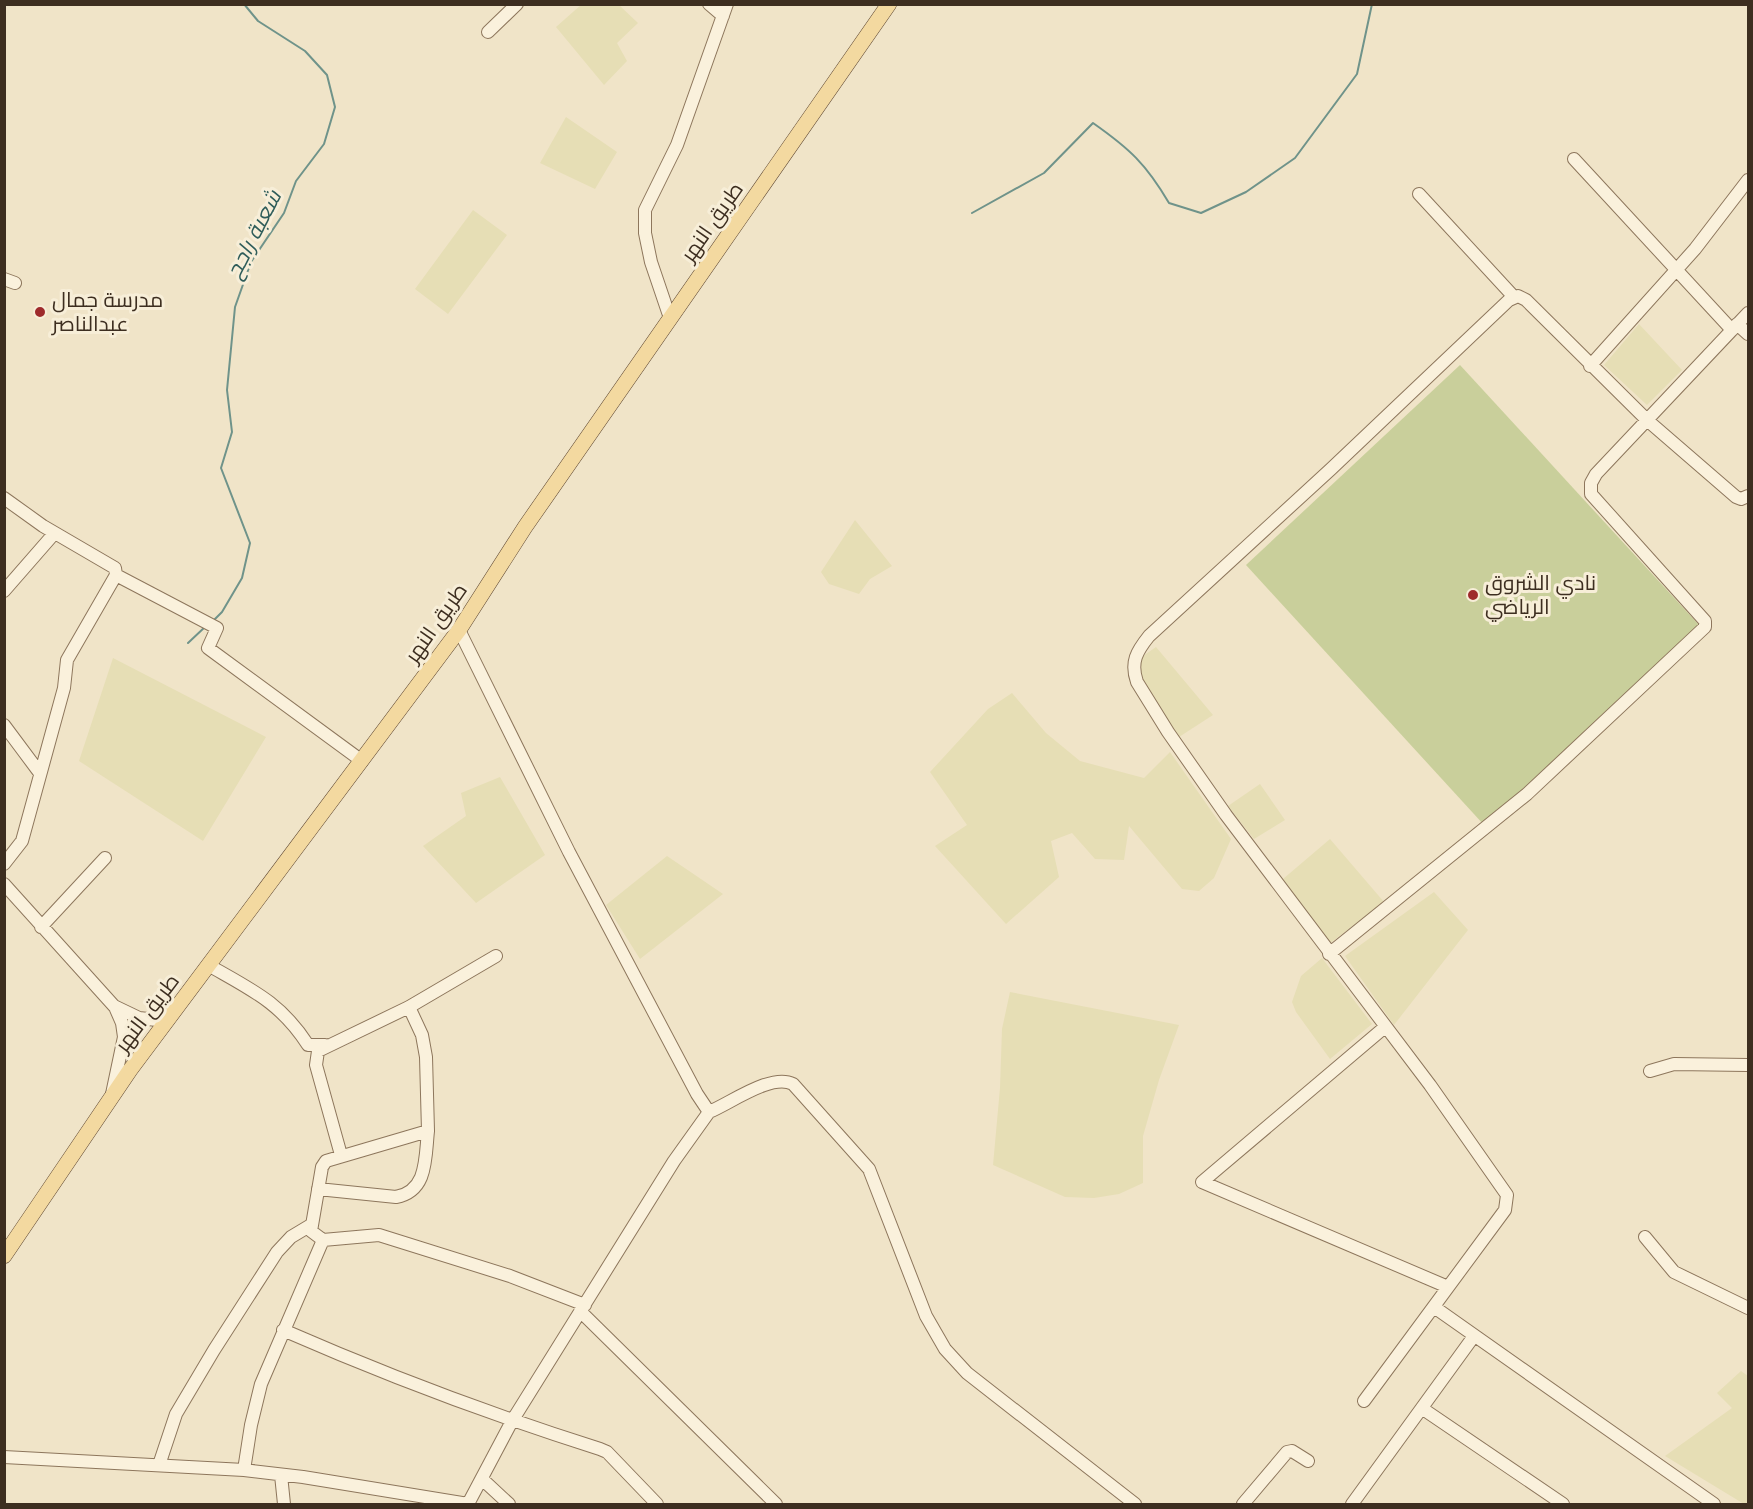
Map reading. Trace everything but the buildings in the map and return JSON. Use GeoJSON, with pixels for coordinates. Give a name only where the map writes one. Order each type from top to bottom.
{"type":"FeatureCollection","features":[{"type":"Feature","properties":{"kind":"main road","name":"طريق النهر"},"geometry":{"type":"LineString","coordinates":[[4,1256],[166,1021],[210,966],[459,630],[525,527],[889,4]]}},
{"type":"Feature","properties":{"kind":"street"},"geometry":{"type":"LineString","coordinates":[[488,32],[517,4]]}},
{"type":"Feature","properties":{"kind":"street"},"geometry":{"type":"LineString","coordinates":[[670,318],[651,262],[645,233],[645,210],[677,145],[725,10],[709,4]]}},
{"type":"Feature","properties":{"kind":"street"},"geometry":{"type":"LineString","coordinates":[[1574,159],[1676,269],[1735,327],[1749,334]]}},
{"type":"Feature","properties":{"kind":"street"},"geometry":{"type":"LineString","coordinates":[[1590,366],[1676,269],[1749,180]]}},
{"type":"Feature","properties":{"kind":"street"},"geometry":{"type":"LineString","coordinates":[[1419,194],[1514,297]]}},
{"type":"Feature","properties":{"kind":"street"},"geometry":{"type":"LineString","coordinates":[[1364,1401],[1505,1210],[1507,1194],[1435,1091],[1329,954],[1168,732],[1133,672],[1135,655],[1149,636],[1514,297],[1518,296],[1526,300],[1647,420],[1736,497],[1741,499],[1749,496]]}},
{"type":"Feature","properties":{"kind":"street"},"geometry":{"type":"LineString","coordinates":[[1329,954],[1527,794],[1706,627],[1706,621],[1591,494],[1591,483],[1596,474],[1749,313]]}},
{"type":"Feature","properties":{"kind":"street"},"geometry":{"type":"LineString","coordinates":[[4,498],[52,532],[115,568],[116,575],[67,660],[64,688],[39,772],[22,841],[4,864]]}},
{"type":"Feature","properties":{"kind":"street"},"geometry":{"type":"LineString","coordinates":[[4,591],[52,536]]}},
{"type":"Feature","properties":{"kind":"street"},"geometry":{"type":"LineString","coordinates":[[116,575],[216,628],[208,648],[362,761]]}},
{"type":"Feature","properties":{"kind":"street"},"geometry":{"type":"LineString","coordinates":[[459,630],[569,852],[697,1094],[709,1112]]}},
{"type":"Feature","properties":{"kind":"street"},"geometry":{"type":"LineString","coordinates":[[4,725],[39,772]]}},
{"type":"Feature","properties":{"kind":"street"},"geometry":{"type":"LineString","coordinates":[[41,927],[105,858]]}},
{"type":"Feature","properties":{"kind":"street"},"geometry":{"type":"LineString","coordinates":[[4,884],[114,1006],[122,1023],[124,1037],[110,1100]]}},
{"type":"Feature","properties":{"kind":"street"},"geometry":{"type":"LineString","coordinates":[[341,1155],[315,1059],[318,1051],[409,1007],[496,956]]}},
{"type":"Feature","properties":{"kind":"street"},"geometry":{"type":"LineString","coordinates":[[210,966],[256,992],[285,1013],[308,1045],[328,1045]]}},
{"type":"Feature","properties":{"kind":"street"},"geometry":{"type":"LineString","coordinates":[[114,1006],[139,1018],[166,1021]]}},
{"type":"Feature","properties":{"kind":"street"},"geometry":{"type":"LineString","coordinates":[[318,1190],[396,1197],[405,1196],[418,1187],[422,1178],[428,1131],[424,1045],[409,1007]]}},
{"type":"Feature","properties":{"kind":"street"},"geometry":{"type":"LineString","coordinates":[[1385,1027],[1202,1182],[1448,1287]]}},
{"type":"Feature","properties":{"kind":"street"},"geometry":{"type":"LineString","coordinates":[[1650,1071],[1674,1064],[1749,1065]]}},
{"type":"Feature","properties":{"kind":"street"},"geometry":{"type":"LineString","coordinates":[[4,1457],[244,1470],[468,1504],[512,1421],[674,1161],[709,1112],[772,1081],[787,1081],[793,1084],[869,1169],[914,1286],[945,1348],[973,1378],[1135,1504]]}},
{"type":"Feature","properties":{"kind":"street"},"geometry":{"type":"LineString","coordinates":[[428,1131],[326,1161],[322,1167],[311,1225],[314,1235],[323,1240],[380,1235],[510,1276],[583,1308],[776,1504]]}},
{"type":"Feature","properties":{"kind":"street"},"geometry":{"type":"LineString","coordinates":[[159,1464],[176,1414],[214,1350],[277,1251],[291,1237],[311,1225]]}},
{"type":"Feature","properties":{"kind":"street"},"geometry":{"type":"LineString","coordinates":[[1645,1237],[1674,1272],[1749,1308]]}},
{"type":"Feature","properties":{"kind":"street"},"geometry":{"type":"LineString","coordinates":[[244,1470],[251,1425],[261,1384],[323,1240]]}},
{"type":"Feature","properties":{"kind":"street"},"geometry":{"type":"LineString","coordinates":[[1434,1307],[1714,1504]]}},
{"type":"Feature","properties":{"kind":"street"},"geometry":{"type":"LineString","coordinates":[[283,1330],[370,1368],[512,1421],[607,1452],[657,1504]]}},
{"type":"Feature","properties":{"kind":"street"},"geometry":{"type":"LineString","coordinates":[[1352,1504],[1474,1336]]}},
{"type":"Feature","properties":{"kind":"street"},"geometry":{"type":"LineString","coordinates":[[1423,1409],[1563,1504]]}},
{"type":"Feature","properties":{"kind":"street"},"geometry":{"type":"LineString","coordinates":[[1243,1504],[1287,1452],[1292,1451],[1308,1461]]}},
{"type":"Feature","properties":{"kind":"street"},"geometry":{"type":"LineString","coordinates":[[281,1475],[284,1504]]}},
{"type":"Feature","properties":{"kind":"street"},"geometry":{"type":"LineString","coordinates":[[482,1479],[509,1504]]}},
{"type":"Feature","properties":{"kind":"shaded area"},"geometry":{"type":"Polygon","coordinates":[[[582,4],[619,5],[638,23],[617,43],[627,61],[604,85],[556,27],[582,4]]]}},
{"type":"Feature","properties":{"kind":"shaded area"},"geometry":{"type":"Polygon","coordinates":[[[566,117],[617,152],[595,189],[540,163],[566,117]]]}},
{"type":"Feature","properties":{"kind":"shaded area"},"geometry":{"type":"Polygon","coordinates":[[[473,210],[507,235],[448,314],[415,289],[473,210]]]}},
{"type":"Feature","properties":{"kind":"shaded area"},"geometry":{"type":"Polygon","coordinates":[[[1639,324],[1682,370],[1647,405],[1604,365],[1639,324]]]}},
{"type":"Feature","properties":{"kind":"shaded area"},"geometry":{"type":"Polygon","coordinates":[[[855,520],[892,566],[870,579],[859,594],[829,584],[821,572],[855,520]]]}},
{"type":"Feature","properties":{"kind":"shaded area"},"geometry":{"type":"Polygon","coordinates":[[[1156,647],[1213,715],[1179,737],[1142,681],[1138,669],[1143,656],[1156,647]]]}},
{"type":"Feature","properties":{"kind":"shaded area"},"geometry":{"type":"Polygon","coordinates":[[[113,658],[266,737],[203,841],[79,761],[113,658]]]}},
{"type":"Feature","properties":{"kind":"shaded area"},"geometry":{"type":"Polygon","coordinates":[[[1012,693],[1046,733],[1080,761],[1144,778],[1170,752],[1231,839],[1214,878],[1199,891],[1182,889],[1129,826],[1124,860],[1095,859],[1072,833],[1051,841],[1059,877],[1006,924],[935,846],[967,825],[930,772],[988,709],[1012,693]]]}},
{"type":"Feature","properties":{"kind":"shaded area"},"geometry":{"type":"Polygon","coordinates":[[[500,777],[545,855],[476,903],[423,846],[466,816],[461,793],[500,777]]]}},
{"type":"Feature","properties":{"kind":"shaded area"},"geometry":{"type":"Polygon","coordinates":[[[1260,784],[1285,820],[1254,839],[1228,806],[1260,784]]]}},
{"type":"Feature","properties":{"kind":"shaded area"},"geometry":{"type":"Polygon","coordinates":[[[1330,839],[1384,902],[1329,944],[1283,879],[1330,839]]]}},
{"type":"Feature","properties":{"kind":"shaded area"},"geometry":{"type":"Polygon","coordinates":[[[667,856],[723,894],[640,959],[606,905],[667,856]]]}},
{"type":"Feature","properties":{"kind":"shaded area"},"geometry":{"type":"Polygon","coordinates":[[[1434,892],[1468,930],[1394,1025],[1345,956],[1434,892]]]}},
{"type":"Feature","properties":{"kind":"shaded area"},"geometry":{"type":"Polygon","coordinates":[[[1322,958],[1372,1024],[1330,1059],[1296,1012],[1292,1002],[1301,976],[1322,958]]]}},
{"type":"Feature","properties":{"kind":"shaded area"},"geometry":{"type":"Polygon","coordinates":[[[1010,992],[1179,1025],[1159,1080],[1143,1136],[1143,1183],[1119,1194],[1094,1198],[1065,1197],[993,1165],[1000,1088],[1002,1029],[1010,992]]]}},
{"type":"Feature","properties":{"kind":"shaded area"},"geometry":{"type":"Polygon","coordinates":[[[1741,1371],[1748,1376],[1748,1504],[1744,1504],[1665,1456],[1732,1408],[1717,1393],[1741,1371]]]}},
{"type":"Feature","properties":{"kind":"green space","name":"نادي الشروق الرياضي"},"geometry":{"type":"Polygon","coordinates":[[[1460,365],[1700,626],[1484,825],[1246,565],[1460,365]]]}},
{"type":"Feature","properties":{"kind":"waterway","name":"شعبة راجح"},"geometry":{"type":"LineString","coordinates":[[213,621],[222,612],[242,578],[250,543],[221,468],[232,432],[227,390],[235,307],[251,262],[284,213],[296,181],[324,144],[335,107],[327,75],[305,51],[258,21],[244,4]]}},
{"type":"Feature","properties":{"kind":"waterway"},"geometry":{"type":"LineString","coordinates":[[972,213],[1044,173],[1093,123],[1145,167],[1169,203],[1201,213],[1246,192],[1295,158],[1357,74],[1372,4]]}},
{"type":"Feature","properties":{"kind":"waterway","name":"شعبة راجح"},"geometry":{"type":"LineString","coordinates":[[188,643],[206,626]]}},
{"type":"Feature","properties":{"kind":"place","name":"مدرسة جمال عبدالناصر"},"geometry":{"type":"Point","coordinates":[40,312]}},
{"type":"Feature","properties":{"kind":"place","name":"نادي الشروق الرياضي"},"geometry":{"type":"Point","coordinates":[1473,595]}}]}
